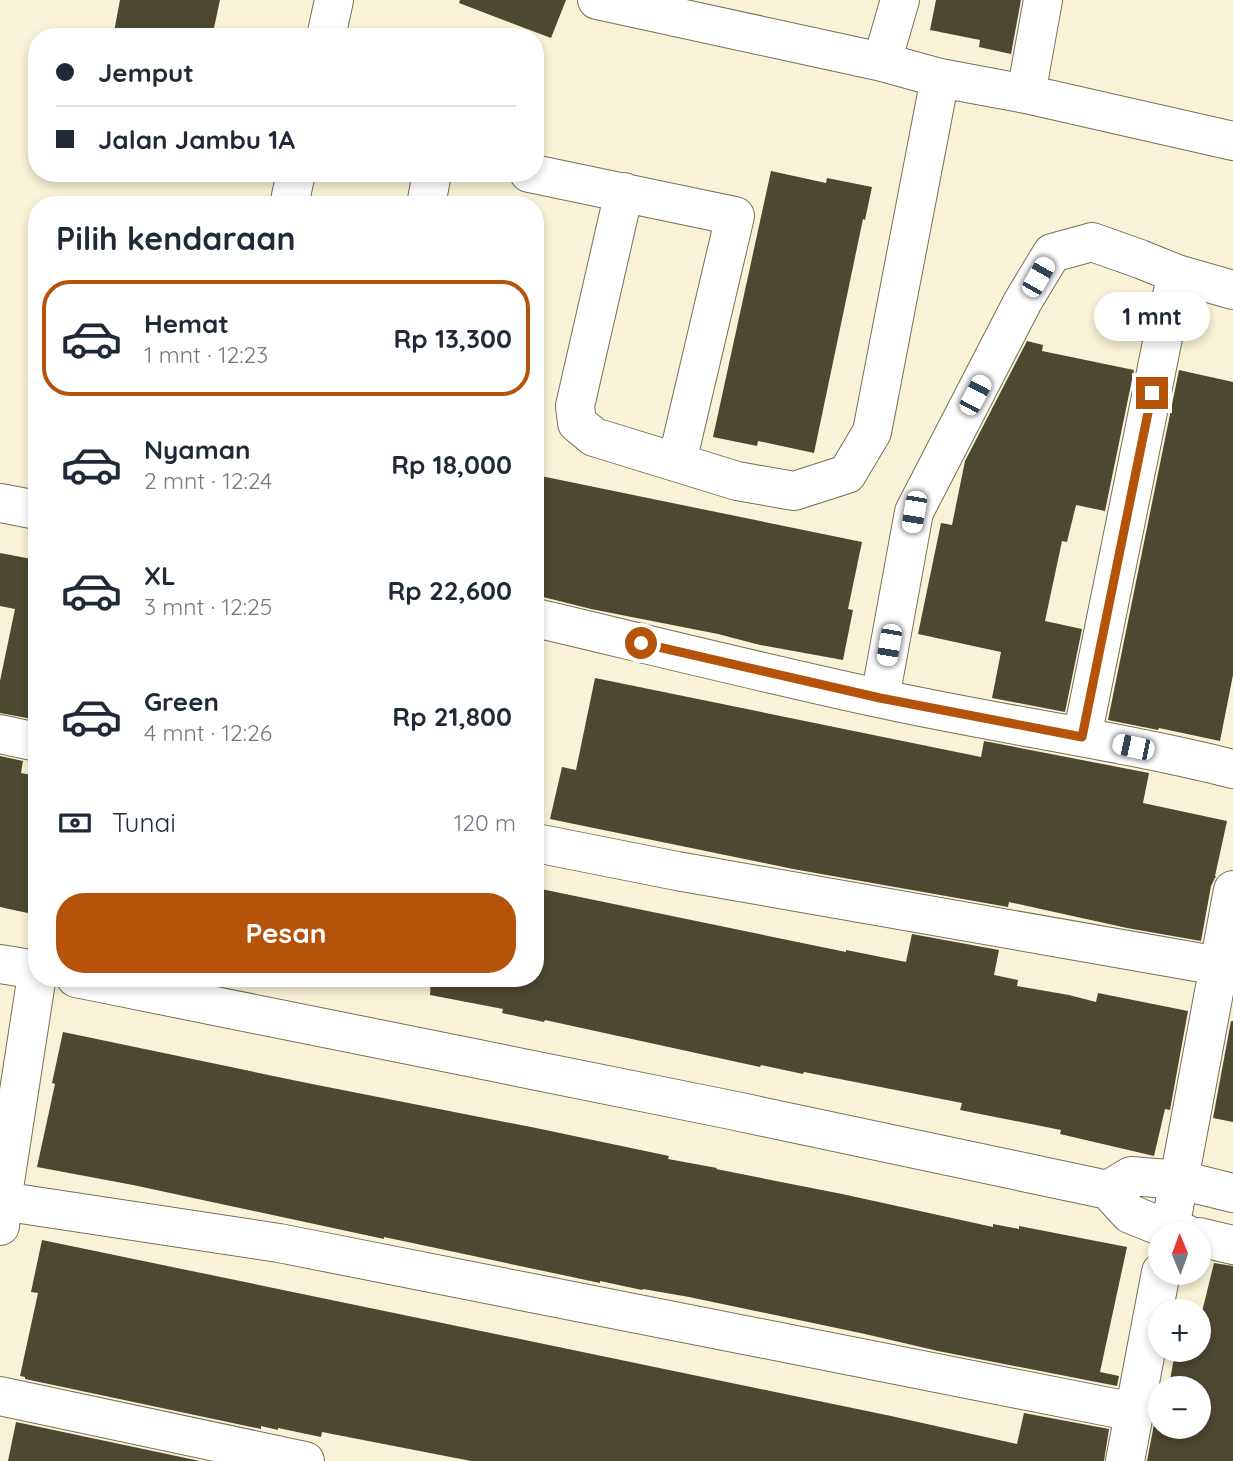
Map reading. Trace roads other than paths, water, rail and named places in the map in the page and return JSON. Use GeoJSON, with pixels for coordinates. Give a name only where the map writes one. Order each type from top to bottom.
{"type":"FeatureCollection","features":[{"type":"Feature","properties":{"kind":"street"},"geometry":{"type":"LineString","coordinates":[[328,28],[334,0]]}},
{"type":"Feature","properties":{"kind":"street"},"geometry":{"type":"LineString","coordinates":[[597,0],[1233,141]]}},
{"type":"Feature","properties":{"kind":"street"},"geometry":{"type":"LineString","coordinates":[[882,62],[900,0]]}},
{"type":"Feature","properties":{"kind":"street"},"geometry":{"type":"LineString","coordinates":[[1026,94],[1043,0]]}},
{"type":"Feature","properties":{"kind":"street"},"geometry":{"type":"LineString","coordinates":[[625,192],[575,406],[577,423],[594,437],[737,481],[794,491],[848,474],[872,432],[940,78]]}},
{"type":"Feature","properties":{"kind":"street"},"geometry":{"type":"LineString","coordinates":[[544,176],[735,216],[677,462]]}},
{"type":"Feature","properties":{"kind":"street"},"geometry":{"type":"LineString","coordinates":[[880,698],[914,512],[1023,301],[1052,253],[1092,242],[1178,274],[1233,290]]}},
{"type":"Feature","properties":{"kind":"street"},"geometry":{"type":"LineString","coordinates":[[1082,737],[1178,274]]}},
{"type":"Feature","properties":{"kind":"street"},"geometry":{"type":"LineString","coordinates":[[0,503],[28,508]]}},
{"type":"Feature","properties":{"kind":"street"},"geometry":{"type":"LineString","coordinates":[[544,620],[880,698],[1185,757],[1233,769]]}},
{"type":"Feature","properties":{"kind":"street"},"geometry":{"type":"LineString","coordinates":[[0,734],[28,739]]}},
{"type":"Feature","properties":{"kind":"street"},"geometry":{"type":"LineString","coordinates":[[544,845],[677,871],[1219,966]]}},
{"type":"Feature","properties":{"kind":"street"},"geometry":{"type":"LineString","coordinates":[[1181,1222],[1180,1180],[1233,890]]}},
{"type":"Feature","properties":{"kind":"street"},"geometry":{"type":"LineString","coordinates":[[0,964],[28,971]]}},
{"type":"Feature","properties":{"kind":"street"},"geometry":{"type":"LineString","coordinates":[[35,987],[1,1214],[279,1242],[1134,1412]]}},
{"type":"Feature","properties":{"kind":"street"},"geometry":{"type":"LineString","coordinates":[[121,987],[718,1107],[1108,1190],[1130,1214],[1150,1222]]}},
{"type":"Feature","properties":{"kind":"street"},"geometry":{"type":"LineString","coordinates":[[1108,1190],[1131,1176],[1180,1180],[1233,1193]]}},
{"type":"Feature","properties":{"kind":"street"},"geometry":{"type":"LineString","coordinates":[[1211,1240],[1233,1245]]}},
{"type":"Feature","properties":{"kind":"street"},"geometry":{"type":"LineString","coordinates":[[1125,1461],[1158,1285]]}},
{"type":"Feature","properties":{"kind":"street"},"geometry":{"type":"LineString","coordinates":[[0,1396],[305,1461]]}}]}
